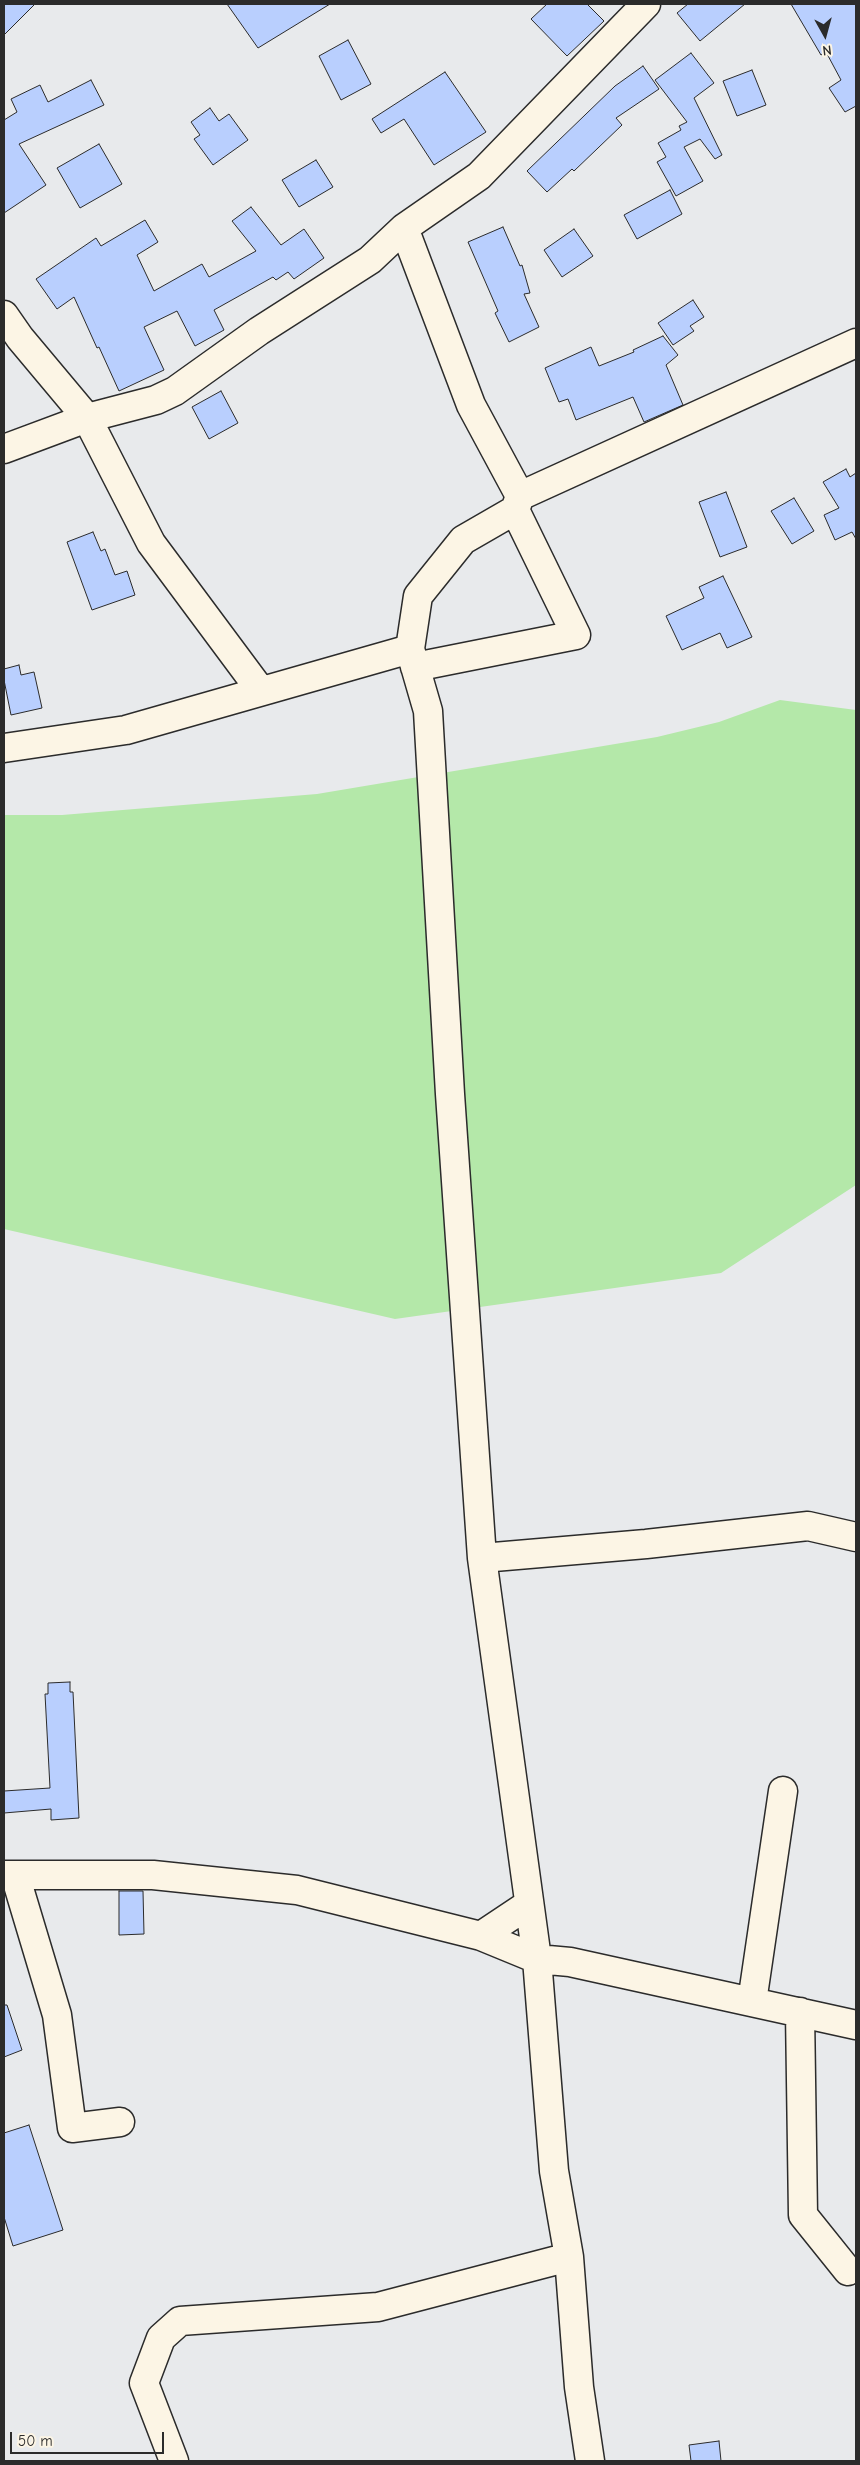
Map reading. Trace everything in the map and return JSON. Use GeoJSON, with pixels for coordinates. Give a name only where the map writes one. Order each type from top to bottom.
{"type":"FeatureCollection","features":[{"type":"Feature","properties":{"kind":"street"},"geometry":{"type":"LineString","coordinates":[[4,449],[87,418],[156,400],[175,391],[259,331],[370,260],[404,228],[479,176],[646,4]]}},
{"type":"Feature","properties":{"kind":"street"},"geometry":{"type":"LineString","coordinates":[[4,748],[126,730],[262,692],[412,658],[576,635],[471,405],[404,228]]}},
{"type":"Feature","properties":{"kind":"street"},"geometry":{"type":"LineString","coordinates":[[4,316],[87,418],[151,544],[262,692]]}},
{"type":"Feature","properties":{"kind":"street"},"geometry":{"type":"LineString","coordinates":[[590,2461],[579,2388],[570,2257],[554,2171],[537,1959],[482,1558],[450,1104],[428,710],[412,658],[418,596],[463,540],[517,503],[856,342]]}},
{"type":"Feature","properties":{"kind":"street"},"geometry":{"type":"LineString","coordinates":[[482,1558],[646,1544],[808,1526],[856,1536]]}},
{"type":"Feature","properties":{"kind":"street"},"geometry":{"type":"LineString","coordinates":[[752,2002],[783,1791]]}},
{"type":"Feature","properties":{"kind":"street"},"geometry":{"type":"LineString","coordinates":[[120,2122],[72,2128],[57,2014],[9,1875],[153,1875],[297,1890],[481,1936],[537,1959],[570,1962],[856,2025]]}},
{"type":"Feature","properties":{"kind":"street"},"geometry":{"type":"LineString","coordinates":[[481,1936],[529,1904]]}},
{"type":"Feature","properties":{"kind":"street"},"geometry":{"type":"LineString","coordinates":[[800,2012],[804,2215],[848,2271]]}},
{"type":"Feature","properties":{"kind":"street"},"geometry":{"type":"LineString","coordinates":[[174,2461],[144,2383],[162,2338],[180,2321],[378,2307],[570,2257]]}},
{"type":"Feature","properties":{"kind":"green space"},"geometry":{"type":"Polygon","coordinates":[[[780,700],[856,710],[856,1185],[721,1273],[395,1319],[4,1229],[4,815],[62,815],[317,794],[657,737],[719,722],[780,700]]]}},
{"type":"Feature","properties":{"kind":"building"},"geometry":{"type":"Polygon","coordinates":[[[4,4],[35,4],[4,35],[4,4]]]}},
{"type":"Feature","properties":{"kind":"building"},"geometry":{"type":"Polygon","coordinates":[[[227,4],[330,4],[258,48],[227,4]]]}},
{"type":"Feature","properties":{"kind":"building"},"geometry":{"type":"Polygon","coordinates":[[[547,4],[587,4],[604,21],[567,56],[531,19],[547,4]]]}},
{"type":"Feature","properties":{"kind":"building"},"geometry":{"type":"Polygon","coordinates":[[[688,4],[745,4],[700,41],[677,13],[688,4]]]}},
{"type":"Feature","properties":{"kind":"building"},"geometry":{"type":"Polygon","coordinates":[[[791,4],[856,4],[856,106],[845,112],[829,88],[841,80],[826,52],[821,55],[791,4]]]}},
{"type":"Feature","properties":{"kind":"building"},"geometry":{"type":"Polygon","coordinates":[[[348,40],[371,84],[341,100],[319,56],[348,40]]]}},
{"type":"Feature","properties":{"kind":"building"},"geometry":{"type":"Polygon","coordinates":[[[691,53],[714,83],[694,98],[722,155],[715,159],[700,139],[684,147],[703,181],[676,196],[657,162],[666,157],[658,143],[681,130],[679,126],[687,122],[655,80],[691,53]]]}},
{"type":"Feature","properties":{"kind":"building"},"geometry":{"type":"Polygon","coordinates":[[[643,66],[659,89],[616,118],[622,125],[574,171],[572,169],[547,192],[527,171],[615,86],[643,66]]]}},
{"type":"Feature","properties":{"kind":"building"},"geometry":{"type":"Polygon","coordinates":[[[752,70],[766,105],[737,116],[723,81],[752,70]]]}},
{"type":"Feature","properties":{"kind":"building"},"geometry":{"type":"Polygon","coordinates":[[[445,72],[486,132],[434,165],[404,119],[381,133],[372,119],[445,72]]]}},
{"type":"Feature","properties":{"kind":"building"},"geometry":{"type":"Polygon","coordinates":[[[91,80],[104,105],[19,144],[46,185],[4,213],[4,120],[17,112],[11,99],[40,85],[48,102],[91,80]]]}},
{"type":"Feature","properties":{"kind":"building"},"geometry":{"type":"Polygon","coordinates":[[[210,108],[219,121],[229,114],[248,140],[213,165],[194,139],[200,135],[191,122],[210,108]]]}},
{"type":"Feature","properties":{"kind":"building"},"geometry":{"type":"Polygon","coordinates":[[[99,144],[122,184],[80,208],[57,168],[99,144]]]}},
{"type":"Feature","properties":{"kind":"building"},"geometry":{"type":"Polygon","coordinates":[[[316,160],[333,187],[299,207],[282,180],[316,160]]]}},
{"type":"Feature","properties":{"kind":"building"},"geometry":{"type":"Polygon","coordinates":[[[670,190],[682,214],[637,239],[624,215],[670,190]]]}},
{"type":"Feature","properties":{"kind":"building"},"geometry":{"type":"Polygon","coordinates":[[[251,207],[281,245],[304,229],[324,258],[294,279],[288,272],[276,280],[273,277],[214,310],[224,330],[195,346],[177,311],[144,327],[164,370],[119,391],[74,297],[57,309],[36,279],[96,238],[101,246],[145,220],[158,242],[137,255],[154,291],[202,264],[209,277],[256,251],[232,221],[251,207]]]}},
{"type":"Feature","properties":{"kind":"building"},"geometry":{"type":"Polygon","coordinates":[[[503,227],[520,266],[522,265],[530,293],[524,294],[539,327],[509,342],[495,313],[498,311],[468,242],[503,227]]]}},
{"type":"Feature","properties":{"kind":"building"},"geometry":{"type":"Polygon","coordinates":[[[574,229],[593,256],[562,277],[544,250],[574,229]]]}},
{"type":"Feature","properties":{"kind":"building"},"geometry":{"type":"Polygon","coordinates":[[[693,300],[704,317],[690,326],[694,331],[673,345],[658,323],[693,300]]]}},
{"type":"Feature","properties":{"kind":"building"},"geometry":{"type":"Polygon","coordinates":[[[663,336],[678,355],[666,365],[683,405],[644,422],[633,397],[576,420],[568,399],[559,402],[545,368],[591,347],[599,366],[634,352],[633,350],[663,336]]]}},
{"type":"Feature","properties":{"kind":"building"},"geometry":{"type":"Polygon","coordinates":[[[221,391],[238,423],[209,439],[192,407],[221,391]]]}},
{"type":"Feature","properties":{"kind":"building"},"geometry":{"type":"Polygon","coordinates":[[[846,469],[850,477],[856,473],[856,539],[852,532],[835,540],[824,515],[839,508],[823,482],[846,469]]]}},
{"type":"Feature","properties":{"kind":"building"},"geometry":{"type":"Polygon","coordinates":[[[726,492],[747,547],[720,557],[699,502],[726,492]]]}},
{"type":"Feature","properties":{"kind":"building"},"geometry":{"type":"Polygon","coordinates":[[[794,498],[814,531],[792,544],[771,511],[794,498]]]}},
{"type":"Feature","properties":{"kind":"building"},"geometry":{"type":"Polygon","coordinates":[[[93,532],[101,551],[105,549],[115,575],[127,571],[135,595],[92,610],[67,542],[93,532]]]}},
{"type":"Feature","properties":{"kind":"building"},"geometry":{"type":"Polygon","coordinates":[[[723,576],[752,637],[727,648],[720,633],[682,650],[666,616],[704,598],[699,587],[723,576]]]}},
{"type":"Feature","properties":{"kind":"building"},"geometry":{"type":"Polygon","coordinates":[[[19,665],[21,675],[34,672],[42,708],[11,715],[4,680],[4,669],[19,665]]]}},
{"type":"Feature","properties":{"kind":"building"},"geometry":{"type":"Polygon","coordinates":[[[70,1682],[70,1692],[73,1692],[79,1818],[51,1820],[51,1809],[4,1813],[4,1791],[50,1788],[45,1694],[48,1694],[48,1683],[70,1682]]]}},
{"type":"Feature","properties":{"kind":"building"},"geometry":{"type":"Polygon","coordinates":[[[119,1891],[143,1891],[144,1934],[119,1935],[119,1891]]]}},
{"type":"Feature","properties":{"kind":"building"},"geometry":{"type":"Polygon","coordinates":[[[4,2005],[7,2005],[22,2050],[4,2057],[4,2005]]]}},
{"type":"Feature","properties":{"kind":"building"},"geometry":{"type":"Polygon","coordinates":[[[29,2125],[63,2230],[13,2246],[4,2217],[4,2133],[29,2125]]]}},
{"type":"Feature","properties":{"kind":"building"},"geometry":{"type":"Polygon","coordinates":[[[719,2441],[721,2461],[691,2461],[689,2445],[719,2441]]]}}]}
